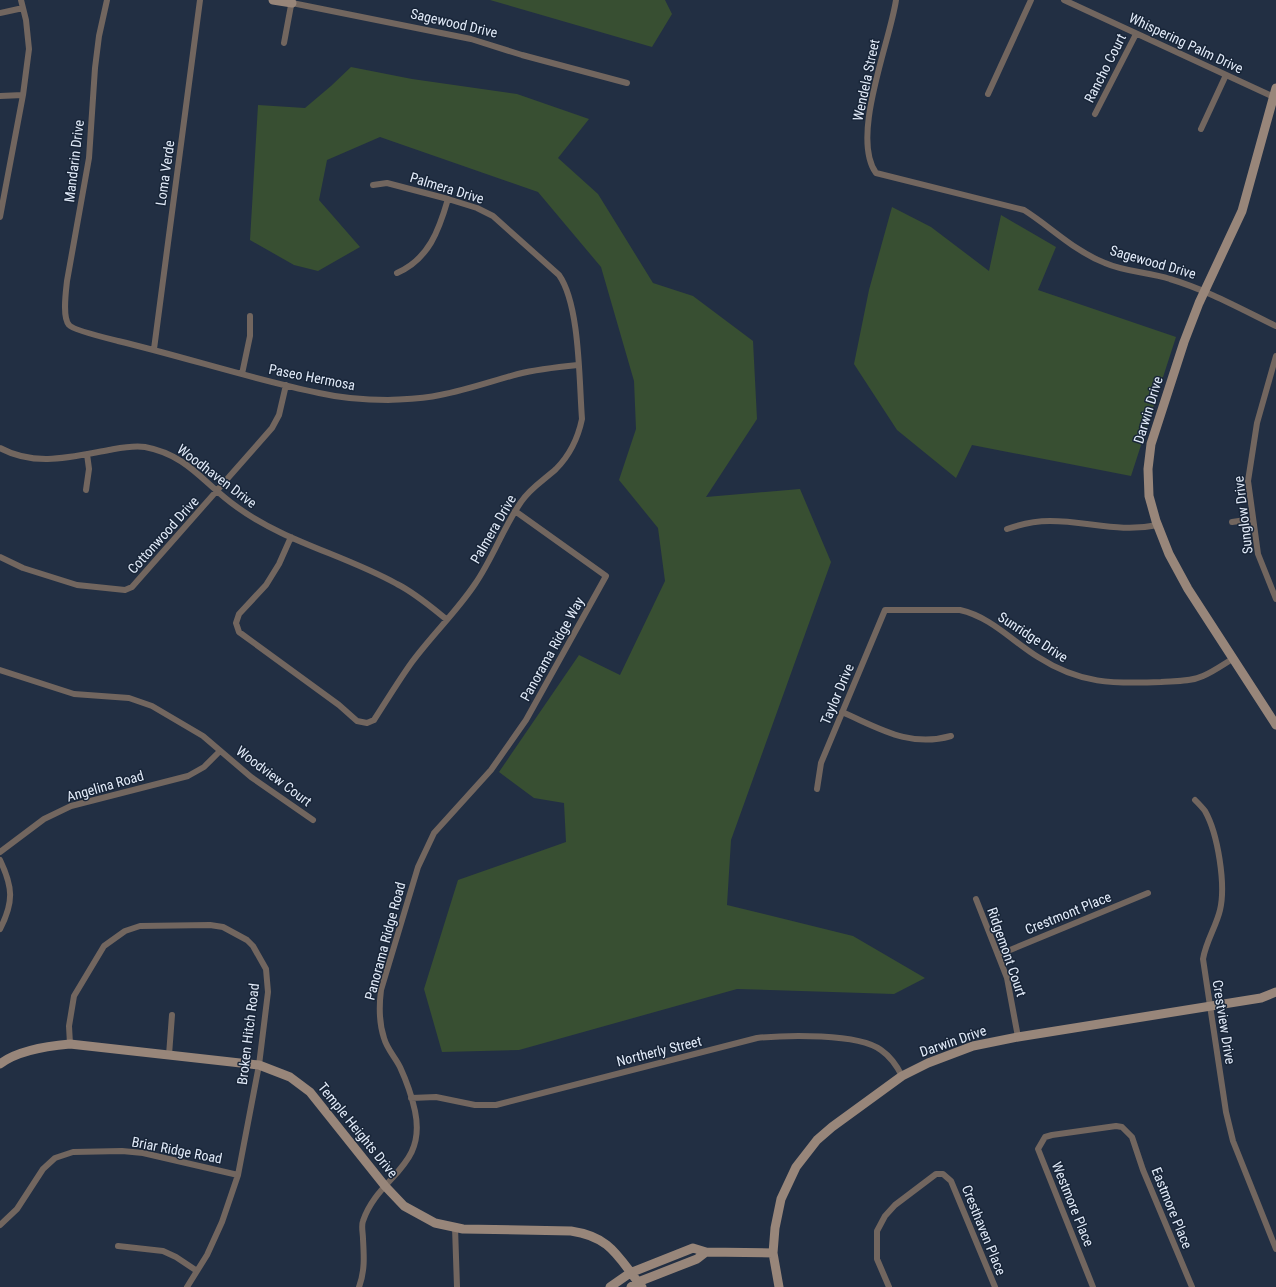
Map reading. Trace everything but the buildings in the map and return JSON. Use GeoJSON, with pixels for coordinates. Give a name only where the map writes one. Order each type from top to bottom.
{"type":"FeatureCollection","features":[{"type":"Feature","properties":{"kind":"street"},"geometry":{"type":"LineString","coordinates":[[0,217],[23,95],[29,49],[26,20],[21,0]]}},
{"type":"Feature","properties":{"kind":"street","name":"Mandarin Drive"},"geometry":{"type":"LineString","coordinates":[[69,325],[66,318],[65,301],[67,281],[89,158],[95,68],[99,36],[107,0]]}},
{"type":"Feature","properties":{"kind":"street","name":"Loma Verde"},"geometry":{"type":"LineString","coordinates":[[154,350],[200,0]]}},
{"type":"Feature","properties":{"kind":"street","name":"Sagewood Drive"},"geometry":{"type":"LineString","coordinates":[[274,0],[292,2],[471,39],[522,55],[626,82]]}},
{"type":"Feature","properties":{"kind":"street","name":"Wendela Street"},"geometry":{"type":"LineString","coordinates":[[870,165],[868,141],[869,119],[896,0]]}},
{"type":"Feature","properties":{"kind":"street"},"geometry":{"type":"LineString","coordinates":[[988,94],[1031,0]]}},
{"type":"Feature","properties":{"kind":"street","name":"Whispering Palm Drive"},"geometry":{"type":"LineString","coordinates":[[1064,0],[1226,75],[1275,94]]}},
{"type":"Feature","properties":{"kind":"street"},"geometry":{"type":"LineString","coordinates":[[284,43],[292,2]]}},
{"type":"Feature","properties":{"kind":"street"},"geometry":{"type":"LineString","coordinates":[[0,13],[23,8]]}},
{"type":"Feature","properties":{"kind":"street","name":"Rancho Court"},"geometry":{"type":"LineString","coordinates":[[1095,114],[1136,34]]}},
{"type":"Feature","properties":{"kind":"street"},"geometry":{"type":"LineString","coordinates":[[1201,129],[1226,75]]}},
{"type":"Feature","properties":{"kind":"street","name":"Darwin Drive"},"geometry":{"type":"LineString","coordinates":[[1275,94],[1242,211],[1204,291],[1184,342],[1152,444],[1148,482],[1149,496],[1169,554],[1181,576],[1276,724]]}},
{"type":"Feature","properties":{"kind":"street"},"geometry":{"type":"LineString","coordinates":[[0,96],[23,95]]}},
{"type":"Feature","properties":{"kind":"street","name":"Sagewood Drive"},"geometry":{"type":"LineString","coordinates":[[870,165],[876,173],[1024,210],[1042,221],[1076,249],[1106,264],[1170,278],[1204,291],[1276,326]]}},
{"type":"Feature","properties":{"kind":"street"},"geometry":{"type":"LineString","coordinates":[[0,180],[8,180]]}},
{"type":"Feature","properties":{"kind":"street","name":"Palmera Drive"},"geometry":{"type":"LineString","coordinates":[[291,537],[279,564],[266,585],[239,614],[236,623],[239,632],[339,705],[357,721],[367,723],[374,720],[412,662],[475,584],[515,511],[534,487],[556,468],[571,452],[582,419],[572,303],[565,284],[559,275],[493,216],[477,208],[387,183],[373,185]]}},
{"type":"Feature","properties":{"kind":"street"},"geometry":{"type":"LineString","coordinates":[[397,273],[410,267],[434,240],[440,227],[448,199]]}},
{"type":"Feature","properties":{"kind":"street"},"geometry":{"type":"LineString","coordinates":[[242,374],[250,336],[250,316]]}},
{"type":"Feature","properties":{"kind":"street","name":"Paseo Hermosa"},"geometry":{"type":"LineString","coordinates":[[69,325],[76,329],[104,338],[286,385],[348,398],[395,399],[438,396],[478,387],[518,374],[550,367],[578,365]]}},
{"type":"Feature","properties":{"kind":"street","name":"Sunglow Drive"},"geometry":{"type":"LineString","coordinates":[[1276,356],[1257,423],[1249,465],[1248,481],[1258,554],[1276,599]]}},
{"type":"Feature","properties":{"kind":"street","name":"Cottonwood Drive"},"geometry":{"type":"LineString","coordinates":[[0,557],[22,568],[77,585],[125,590],[132,587],[218,492],[272,428],[278,415],[286,385]]}},
{"type":"Feature","properties":{"kind":"street","name":"Woodhaven Drive"},"geometry":{"type":"LineString","coordinates":[[0,448],[19,457],[46,460],[123,448],[143,447],[170,454],[188,466],[236,507],[267,526],[396,583],[422,600],[446,619]]}},
{"type":"Feature","properties":{"kind":"street"},"geometry":{"type":"LineString","coordinates":[[86,490],[89,469],[87,454]]}},
{"type":"Feature","properties":{"kind":"street","name":"Panorama Ridge Way"},"geometry":{"type":"LineString","coordinates":[[491,770],[526,720],[606,576],[515,511]]}},
{"type":"Feature","properties":{"kind":"street"},"geometry":{"type":"LineString","coordinates":[[1232,522],[1252,519]]}},
{"type":"Feature","properties":{"kind":"street"},"geometry":{"type":"LineString","coordinates":[[1007,528],[1022,524],[1051,521],[1126,529],[1158,525]]}},
{"type":"Feature","properties":{"kind":"street","name":"Sunridge Drive"},"geometry":{"type":"LineString","coordinates":[[885,610],[960,610],[970,613],[984,619],[1055,668],[1071,675],[1105,683],[1187,681],[1203,676],[1234,658]]}},
{"type":"Feature","properties":{"kind":"street","name":"Taylor Drive"},"geometry":{"type":"LineString","coordinates":[[817,789],[820,763],[885,610]]}},
{"type":"Feature","properties":{"kind":"street","name":"Woodview Court"},"geometry":{"type":"LineString","coordinates":[[0,670],[74,694],[129,698],[152,706],[203,736],[251,777],[313,820]]}},
{"type":"Feature","properties":{"kind":"street"},"geometry":{"type":"LineString","coordinates":[[842,712],[886,732],[916,740],[938,739],[950,736]]}},
{"type":"Feature","properties":{"kind":"street","name":"Angelina Road"},"geometry":{"type":"LineString","coordinates":[[0,852],[44,819],[71,806],[188,776],[204,767],[220,751]]}},
{"type":"Feature","properties":{"kind":"street","name":"Panorama Ridge Road"},"geometry":{"type":"LineString","coordinates":[[359,1287],[364,1266],[362,1223],[370,1204],[405,1165],[411,1154],[417,1135],[415,1111],[411,1098],[400,1067],[388,1049],[383,1037],[379,1009],[381,990],[418,867],[434,833],[491,770]]}},
{"type":"Feature","properties":{"kind":"street","name":"Crestview Drive"},"geometry":{"type":"LineString","coordinates":[[1195,800],[1205,812],[1216,844],[1223,878],[1223,894],[1220,910],[1205,948],[1203,959],[1209,1007],[1226,1112],[1233,1141],[1276,1249]]}},
{"type":"Feature","properties":{"kind":"street"},"geometry":{"type":"LineString","coordinates":[[0,860],[7,875],[11,890],[9,913],[0,929]]}},
{"type":"Feature","properties":{"kind":"street","name":"Crestmont Place"},"geometry":{"type":"LineString","coordinates":[[998,955],[1148,893]]}},
{"type":"Feature","properties":{"kind":"street","name":"Ridgemont Court"},"geometry":{"type":"LineString","coordinates":[[976,899],[1006,978],[1018,1037]]}},
{"type":"Feature","properties":{"kind":"street","name":"Broken Hitch Road"},"geometry":{"type":"LineString","coordinates":[[70,1044],[69,1026],[74,996],[104,946],[126,931],[140,926],[210,925],[232,930],[253,946],[266,969],[268,992],[259,1065],[238,1175],[222,1222],[207,1255],[187,1287]]}},
{"type":"Feature","properties":{"kind":"street","name":"Darwin Drive"},"geometry":{"type":"LineString","coordinates":[[779,1287],[774,1253],[775,1228],[781,1199],[796,1167],[817,1140],[832,1127],[902,1076],[928,1063],[973,1046],[1018,1037],[1260,998],[1276,992]]}},
{"type":"Feature","properties":{"kind":"street"},"geometry":{"type":"LineString","coordinates":[[169,1055],[172,1015]]}},
{"type":"Feature","properties":{"kind":"street","name":"Northerly Street"},"geometry":{"type":"LineString","coordinates":[[411,1098],[436,1097],[475,1105],[496,1105],[757,1038],[783,1036],[833,1037],[870,1044],[881,1050],[894,1061],[902,1076]]}},
{"type":"Feature","properties":{"kind":"street","name":"Temple Heights Drive"},"geometry":{"type":"LineString","coordinates":[[2,1063],[49,1046],[70,1044],[259,1065],[290,1077],[310,1092],[385,1186],[404,1206],[435,1223],[455,1227],[571,1231],[587,1233],[606,1243],[614,1250],[630,1272],[637,1285]]}},
{"type":"Feature","properties":{"kind":"street","name":"Westmore Place"},"geometry":{"type":"LineString","coordinates":[[1093,1287],[1038,1149],[1044,1137],[1116,1126],[1122,1126],[1132,1137]]}},
{"type":"Feature","properties":{"kind":"street","name":"Eastmore Place"},"geometry":{"type":"LineString","coordinates":[[1132,1137],[1143,1170],[1192,1287]]}},
{"type":"Feature","properties":{"kind":"street","name":"Briar Ridge Road"},"geometry":{"type":"LineString","coordinates":[[0,1225],[17,1209],[43,1168],[55,1158],[73,1152],[122,1151],[143,1153],[238,1175]]}},
{"type":"Feature","properties":{"kind":"street","name":"Cresthaven Place"},"geometry":{"type":"LineString","coordinates":[[889,1287],[877,1259],[877,1231],[885,1216],[894,1204],[936,1174],[943,1174],[951,1181],[995,1287]]}},
{"type":"Feature","properties":{"kind":"street"},"geometry":{"type":"LineString","coordinates":[[455,1227],[457,1287]]}},
{"type":"Feature","properties":{"kind":"street"},"geometry":{"type":"LineString","coordinates":[[118,1246],[163,1252],[176,1257],[197,1271]]}},
{"type":"Feature","properties":{"kind":"street"},"geometry":{"type":"LineString","coordinates":[[610,1287],[630,1272],[693,1248],[706,1252],[774,1253]]}},
{"type":"Feature","properties":{"kind":"street"},"geometry":{"type":"LineString","coordinates":[[637,1285],[697,1259],[706,1252]]}},
{"type":"Feature","properties":{"kind":"green space"},"geometry":{"type":"Polygon","coordinates":[[[490,0],[665,0],[672,14],[652,47],[490,0]]]}},
{"type":"Feature","properties":{"kind":"green space"},"geometry":{"type":"Polygon","coordinates":[[[351,67],[412,79],[517,94],[589,119],[558,158],[598,194],[653,283],[693,296],[753,341],[757,419],[706,497],[800,489],[831,562],[731,840],[727,905],[853,936],[925,978],[894,994],[737,989],[519,1050],[442,1052],[424,989],[458,880],[566,842],[564,803],[534,798],[499,772],[579,655],[620,675],[665,581],[658,528],[619,480],[636,429],[634,381],[601,267],[538,192],[380,137],[327,160],[319,200],[360,247],[318,271],[294,265],[250,240],[258,105],[305,108],[351,67]]]}},
{"type":"Feature","properties":{"kind":"green space"},"geometry":{"type":"Polygon","coordinates":[[[892,207],[931,227],[989,271],[1001,215],[1056,247],[1038,290],[1176,337],[1131,476],[972,445],[956,478],[897,430],[854,364],[869,290],[892,207]]]}}]}
